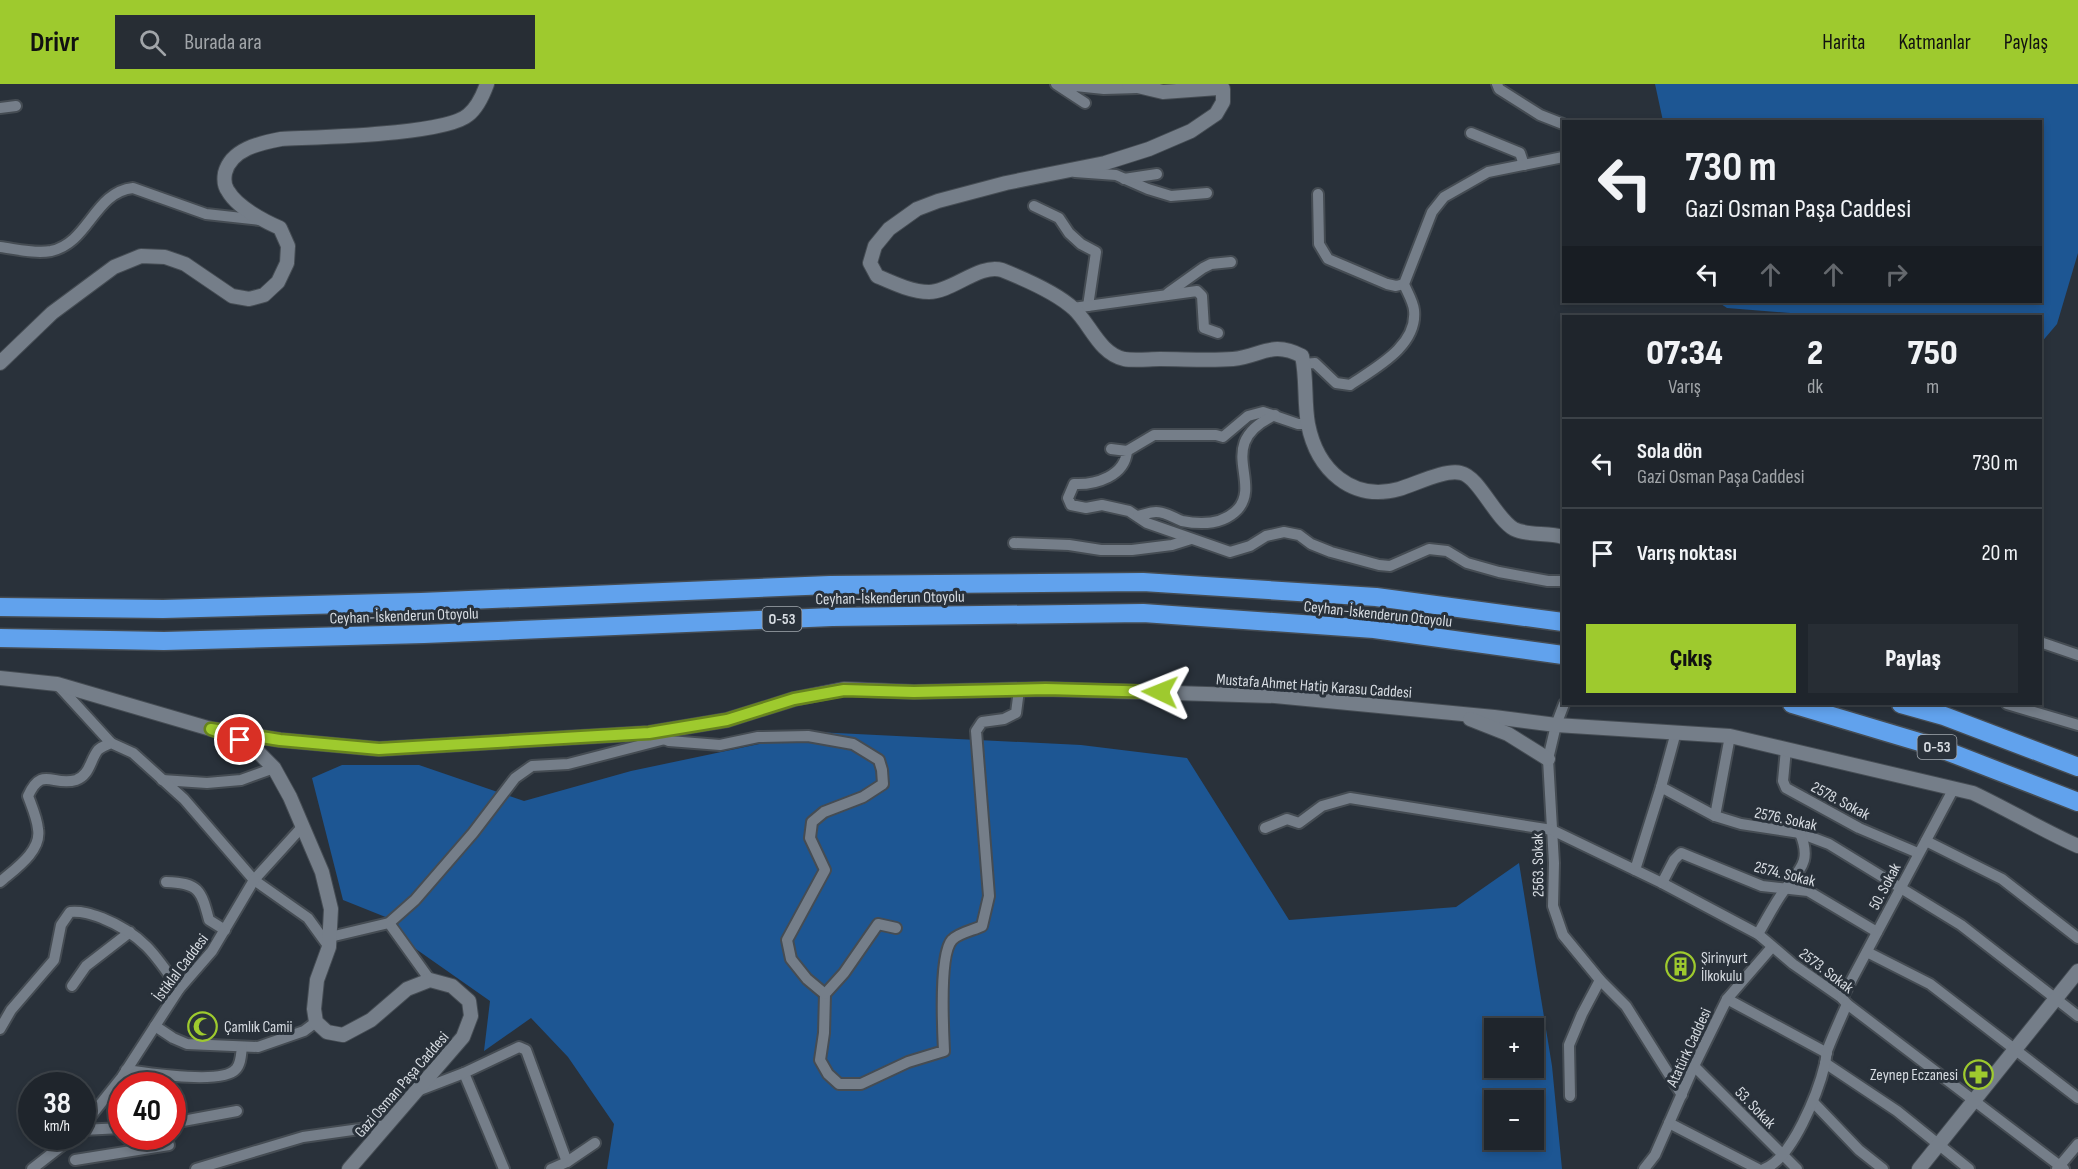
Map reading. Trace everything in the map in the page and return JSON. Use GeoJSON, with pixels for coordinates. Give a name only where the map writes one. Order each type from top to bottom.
{"type":"FeatureCollection","features":[{"type":"Feature","properties":{"kind":"highway","name":"Ceyhan-İskenderun Otoyolu"},"geometry":{"type":"LineString","coordinates":[[0,607],[163,609],[422,602],[830,585],[1143,582],[1376,597],[1562,622]]}},
{"type":"Feature","properties":{"kind":"highway","name":"Ceyhan-İskenderun Otoyolu"},"geometry":{"type":"LineString","coordinates":[[0,638],[164,641],[412,634],[832,617],[1143,614],[1374,629],[1562,655]]}},
{"type":"Feature","properties":{"kind":"highway","name":"O-53"},"geometry":{"type":"LineString","coordinates":[[1795,705],[1936,747],[2078,802]]}},
{"type":"Feature","properties":{"kind":"highway","name":"O-53"},"geometry":{"type":"LineString","coordinates":[[1905,705],[1944,716],[2078,767]]}},
{"type":"Feature","properties":{"kind":"street"},"geometry":{"type":"LineString","coordinates":[[0,363],[6,352],[52,313],[114,267],[141,256],[165,257],[185,264],[232,296],[249,299],[264,295],[278,282],[287,263],[288,246],[280,228],[263,221],[226,190],[227,167],[238,153],[261,143],[281,139],[430,129],[456,122],[468,116],[487,84]]}},
{"type":"Feature","properties":{"kind":"street"},"geometry":{"type":"LineString","coordinates":[[1085,103],[1056,84],[1104,89],[1144,88]]}},
{"type":"Feature","properties":{"kind":"street"},"geometry":{"type":"LineString","coordinates":[[1130,84],[1163,92],[1199,86],[1226,86],[1223,102],[1216,114],[1191,131],[1149,149],[1105,163],[1006,183],[917,209],[889,229],[875,246],[870,262],[877,276],[899,286],[930,292],[954,285],[982,271],[999,269],[1034,285],[1074,308],[1106,351],[1125,359],[1234,359],[1270,349],[1288,349],[1302,356],[1308,424],[1315,447],[1335,477],[1345,484],[1358,490],[1376,493],[1401,489],[1438,476],[1462,473],[1471,478],[1501,518],[1514,529],[1553,533],[1562,537]]}},
{"type":"Feature","properties":{"kind":"street"},"geometry":{"type":"LineString","coordinates":[[1497,84],[1499,89],[1540,116],[1562,124]]}},
{"type":"Feature","properties":{"kind":"street"},"geometry":{"type":"LineString","coordinates":[[0,108],[16,106]]}},
{"type":"Feature","properties":{"kind":"street"},"geometry":{"type":"LineString","coordinates":[[1472,133],[1520,153],[1524,165]]}},
{"type":"Feature","properties":{"kind":"street"},"geometry":{"type":"LineString","coordinates":[[1304,364],[1315,363],[1336,383],[1350,385],[1389,357],[1404,344],[1413,325],[1414,310],[1404,284],[1423,232],[1437,203],[1443,197],[1488,172],[1562,157]]}},
{"type":"Feature","properties":{"kind":"street"},"geometry":{"type":"LineString","coordinates":[[1069,171],[1116,176],[1171,196],[1207,193]]}},
{"type":"Feature","properties":{"kind":"street"},"geometry":{"type":"LineString","coordinates":[[1124,179],[1157,174]]}},
{"type":"Feature","properties":{"kind":"street"},"geometry":{"type":"LineString","coordinates":[[0,247],[49,252],[62,248],[74,240],[106,199],[124,189],[133,188],[206,214],[263,221]]}},
{"type":"Feature","properties":{"kind":"street"},"geometry":{"type":"LineString","coordinates":[[1318,194],[1320,244],[1328,259],[1387,285],[1404,284]]}},
{"type":"Feature","properties":{"kind":"street"},"geometry":{"type":"LineString","coordinates":[[1034,206],[1059,218],[1075,239],[1096,252],[1088,306]]}},
{"type":"Feature","properties":{"kind":"street"},"geometry":{"type":"LineString","coordinates":[[1168,294],[1203,268],[1211,264],[1231,262]]}},
{"type":"Feature","properties":{"kind":"street"},"geometry":{"type":"LineString","coordinates":[[1074,308],[1197,291],[1202,296],[1204,328],[1218,333]]}},
{"type":"Feature","properties":{"kind":"street"},"geometry":{"type":"LineString","coordinates":[[1111,449],[1127,451],[1154,435],[1223,437],[1248,416],[1263,411],[1298,424],[1308,424]]}},
{"type":"Feature","properties":{"kind":"street"},"geometry":{"type":"LineString","coordinates":[[1138,516],[1156,512],[1183,520],[1210,523],[1223,521],[1239,508],[1246,491],[1242,450],[1249,435],[1260,422],[1275,415]]}},
{"type":"Feature","properties":{"kind":"street"},"geometry":{"type":"LineString","coordinates":[[1127,451],[1127,459],[1110,476],[1101,481],[1074,484],[1068,498],[1071,505],[1086,508],[1102,505],[1130,511],[1147,523],[1230,552],[1250,546],[1266,536],[1284,532],[1299,535],[1311,544],[1331,552],[1379,565],[1390,566],[1430,549],[1447,551],[1467,563],[1499,572],[1548,581],[1562,581]]}},
{"type":"Feature","properties":{"kind":"street"},"geometry":{"type":"LineString","coordinates":[[1014,543],[1069,545],[1101,550],[1132,550],[1172,545],[1191,538]]}},
{"type":"Feature","properties":{"kind":"street"},"geometry":{"type":"LineString","coordinates":[[2042,643],[2078,655]]}},
{"type":"Feature","properties":{"kind":"street","name":"Mustafa Ahmet Hatip Karasu Caddesi"},"geometry":{"type":"LineString","coordinates":[[0,678],[57,684],[211,729],[280,740],[379,749],[649,733],[727,720],[794,699],[844,690],[914,692],[1019,690],[1275,696],[1450,712],[1556,725],[1730,736],[1954,788],[1982,797],[2010,810],[2042,830],[2078,846]]}},
{"type":"Feature","properties":{"kind":"street"},"geometry":{"type":"LineString","coordinates":[[57,684],[111,743],[133,753],[184,799],[254,880],[308,918],[329,942]]}},
{"type":"Feature","properties":{"kind":"street"},"geometry":{"type":"LineString","coordinates":[[896,928],[878,924],[844,973],[825,994],[824,1033],[820,1060],[828,1074],[839,1084],[861,1084],[908,1062],[944,1052],[943,1004],[947,950],[953,939],[982,926],[989,896],[976,731],[982,722],[1004,719],[1016,713],[1019,690]]}},
{"type":"Feature","properties":{"kind":"street","name":"2563. Sokak"},"geometry":{"type":"LineString","coordinates":[[1564,705],[1548,759],[1554,863],[1553,906],[1563,935],[1600,980],[1626,1006],[1682,1095]]}},
{"type":"Feature","properties":{"kind":"street"},"geometry":{"type":"LineString","coordinates":[[2010,705],[2078,725]]}},
{"type":"Feature","properties":{"kind":"street"},"geometry":{"type":"LineString","coordinates":[[1450,712],[1509,734],[1548,759]]}},
{"type":"Feature","properties":{"kind":"street"},"geometry":{"type":"LineString","coordinates":[[211,729],[253,747],[274,768],[290,796],[322,872],[331,909],[329,942],[317,980],[314,1009],[316,1022],[327,1032],[343,1035],[371,1020],[407,989],[430,980],[389,923]]}},
{"type":"Feature","properties":{"kind":"street"},"geometry":{"type":"LineString","coordinates":[[1635,870],[1676,732]]}},
{"type":"Feature","properties":{"kind":"street"},"geometry":{"type":"LineString","coordinates":[[649,733],[669,741],[720,745],[758,737],[808,736],[853,744],[879,760],[882,784],[863,797],[824,812],[812,822],[810,838],[825,870],[787,940],[791,959],[807,979],[825,994]]}},
{"type":"Feature","properties":{"kind":"street"},"geometry":{"type":"LineString","coordinates":[[1716,816],[1730,736]]}},
{"type":"Feature","properties":{"kind":"street"},"geometry":{"type":"LineString","coordinates":[[329,942],[389,923],[415,900],[473,833],[515,778],[532,766],[568,764],[665,739]]}},
{"type":"Feature","properties":{"kind":"street"},"geometry":{"type":"LineString","coordinates":[[0,882],[21,864],[37,844],[39,830],[28,796],[33,784],[44,778],[77,780],[87,771],[99,748],[111,743]]}},
{"type":"Feature","properties":{"kind":"street","name":"2578. Sokak"},"geometry":{"type":"LineString","coordinates":[[1786,749],[1784,781],[1786,789],[1859,828],[1918,853]]}},
{"type":"Feature","properties":{"kind":"street"},"geometry":{"type":"LineString","coordinates":[[162,780],[207,783],[241,780],[274,768]]}},
{"type":"Feature","properties":{"kind":"street","name":"2576. Sokak"},"geometry":{"type":"LineString","coordinates":[[1661,787],[1716,816],[1741,824],[1800,833],[1829,844],[1961,925],[2056,999]]}},
{"type":"Feature","properties":{"kind":"street","name":"50. Sokak"},"geometry":{"type":"LineString","coordinates":[[1764,1169],[1772,1166],[1783,1155],[1813,1102],[1844,1001],[1900,887],[1954,788]]}},
{"type":"Feature","properties":{"kind":"street","name":"2573. Sokak"},"geometry":{"type":"LineString","coordinates":[[1265,828],[1287,819],[1299,823],[1322,806],[1350,798],[1552,830],[1662,883],[1758,934],[1792,964],[1844,1001],[2060,1168]]}},
{"type":"Feature","properties":{"kind":"street","name":"İstiklal Caddesi"},"geometry":{"type":"LineString","coordinates":[[96,1110],[126,1070],[179,989],[212,951],[254,880],[302,827]]}},
{"type":"Feature","properties":{"kind":"street"},"geometry":{"type":"LineString","coordinates":[[1758,934],[1786,888],[1796,878],[1805,860],[1800,833]]}},
{"type":"Feature","properties":{"kind":"street"},"geometry":{"type":"LineString","coordinates":[[1926,841],[2002,879],[2078,938]]}},
{"type":"Feature","properties":{"kind":"street","name":"2574. Sokak"},"geometry":{"type":"LineString","coordinates":[[1662,883],[1674,860],[1681,853],[1762,886],[1808,891],[1877,932]]}},
{"type":"Feature","properties":{"kind":"street"},"geometry":{"type":"LineString","coordinates":[[166,882],[186,883],[198,890],[209,920],[225,930]]}},
{"type":"Feature","properties":{"kind":"street"},"geometry":{"type":"LineString","coordinates":[[0,1029],[11,1010],[54,960],[61,925],[70,912],[93,914],[118,924],[140,938],[158,958],[179,989]]}},
{"type":"Feature","properties":{"kind":"street"},"geometry":{"type":"LineString","coordinates":[[72,986],[86,966],[130,932]]}},
{"type":"Feature","properties":{"kind":"street","name":"Atatürk Caddesi"},"geometry":{"type":"LineString","coordinates":[[1644,1169],[1655,1155],[1694,1066],[1727,999],[1772,947]]}},
{"type":"Feature","properties":{"kind":"street"},"geometry":{"type":"LineString","coordinates":[[1867,952],[1930,984],[2078,1098]]}},
{"type":"Feature","properties":{"kind":"street"},"geometry":{"type":"LineString","coordinates":[[1919,1169],[2078,971]]}},
{"type":"Feature","properties":{"kind":"street","name":"Gazi Osman Paşa Caddesi"},"geometry":{"type":"LineString","coordinates":[[349,1169],[463,1037],[471,1016],[469,1001],[452,986],[430,980]]}},
{"type":"Feature","properties":{"kind":"street"},"geometry":{"type":"LineString","coordinates":[[1570,1096],[1569,1045],[1600,980]]}},
{"type":"Feature","properties":{"kind":"street"},"geometry":{"type":"LineString","coordinates":[[1727,999],[1826,1058],[1969,1169]]}},
{"type":"Feature","properties":{"kind":"street"},"geometry":{"type":"LineString","coordinates":[[2056,999],[2078,1016]]}},
{"type":"Feature","properties":{"kind":"street"},"geometry":{"type":"LineString","coordinates":[[155,1026],[187,1044],[258,1047],[304,1031],[316,1022]]}},
{"type":"Feature","properties":{"kind":"street"},"geometry":{"type":"LineString","coordinates":[[126,1070],[178,1077],[225,1076],[236,1071],[242,1047]]}},
{"type":"Feature","properties":{"kind":"street"},"geometry":{"type":"LineString","coordinates":[[417,1091],[464,1073],[519,1047],[526,1050],[567,1162]]}},
{"type":"Feature","properties":{"kind":"street","name":"53. Sokak"},"geometry":{"type":"LineString","coordinates":[[1694,1066],[1797,1169]]}},
{"type":"Feature","properties":{"kind":"street"},"geometry":{"type":"LineString","coordinates":[[464,1073],[504,1169]]}},
{"type":"Feature","properties":{"kind":"street"},"geometry":{"type":"LineString","coordinates":[[1813,1102],[1859,1150],[1883,1169]]}},
{"type":"Feature","properties":{"kind":"street"},"geometry":{"type":"LineString","coordinates":[[186,1120],[237,1111]]}},
{"type":"Feature","properties":{"kind":"street"},"geometry":{"type":"LineString","coordinates":[[1670,1123],[1758,1169]]}},
{"type":"Feature","properties":{"kind":"street"},"geometry":{"type":"LineString","coordinates":[[196,1169],[303,1137],[388,1125]]}},
{"type":"Feature","properties":{"kind":"street"},"geometry":{"type":"LineString","coordinates":[[552,1169],[595,1143]]}},
{"type":"Feature","properties":{"kind":"street"},"geometry":{"type":"LineString","coordinates":[[2060,1168],[2078,1144]]}},
{"type":"Feature","properties":{"kind":"street"},"geometry":{"type":"LineString","coordinates":[[32,1169],[58,1150]]}},
{"type":"Feature","properties":{"kind":"street"},"geometry":{"type":"LineString","coordinates":[[76,1164],[145,1150]]}},
{"type":"Feature","properties":{"kind":"shaded area"},"geometry":{"type":"Polygon","coordinates":[[[1655,84],[2078,84],[2078,253],[2057,324],[2042,342],[2042,315],[1814,315],[1727,308],[1720,303],[2042,303],[2042,120],[1663,120],[1655,84]]]}},
{"type":"Feature","properties":{"kind":"shaded area"},"geometry":{"type":"Polygon","coordinates":[[[816,732],[1081,745],[1187,758],[1289,920],[1456,907],[1519,863],[1552,1066],[1562,1169],[607,1169],[614,1124],[568,1057],[531,1018],[484,1051],[490,1001],[413,947],[388,918],[343,900],[312,778],[342,765],[419,765],[524,801],[631,771],[816,732]]]}},
{"type":"Feature","properties":{"kind":"place","name":"Şirinyurt İlkokulu"},"geometry":{"type":"Point","coordinates":[1680,966]}},
{"type":"Feature","properties":{"kind":"place","name":"Çamlık Camii"},"geometry":{"type":"Point","coordinates":[203,1026]}},
{"type":"Feature","properties":{"kind":"place","name":"Zeynep Eczanesi"},"geometry":{"type":"Point","coordinates":[1979,1074]}},
{"type":"Feature","properties":{"kind":"route"},"geometry":{"type":"LineString","coordinates":[[240,740],[211,729],[280,740],[379,749],[649,733],[727,720],[794,699],[844,690],[914,692],[1046,689],[1160,692]]}}]}
